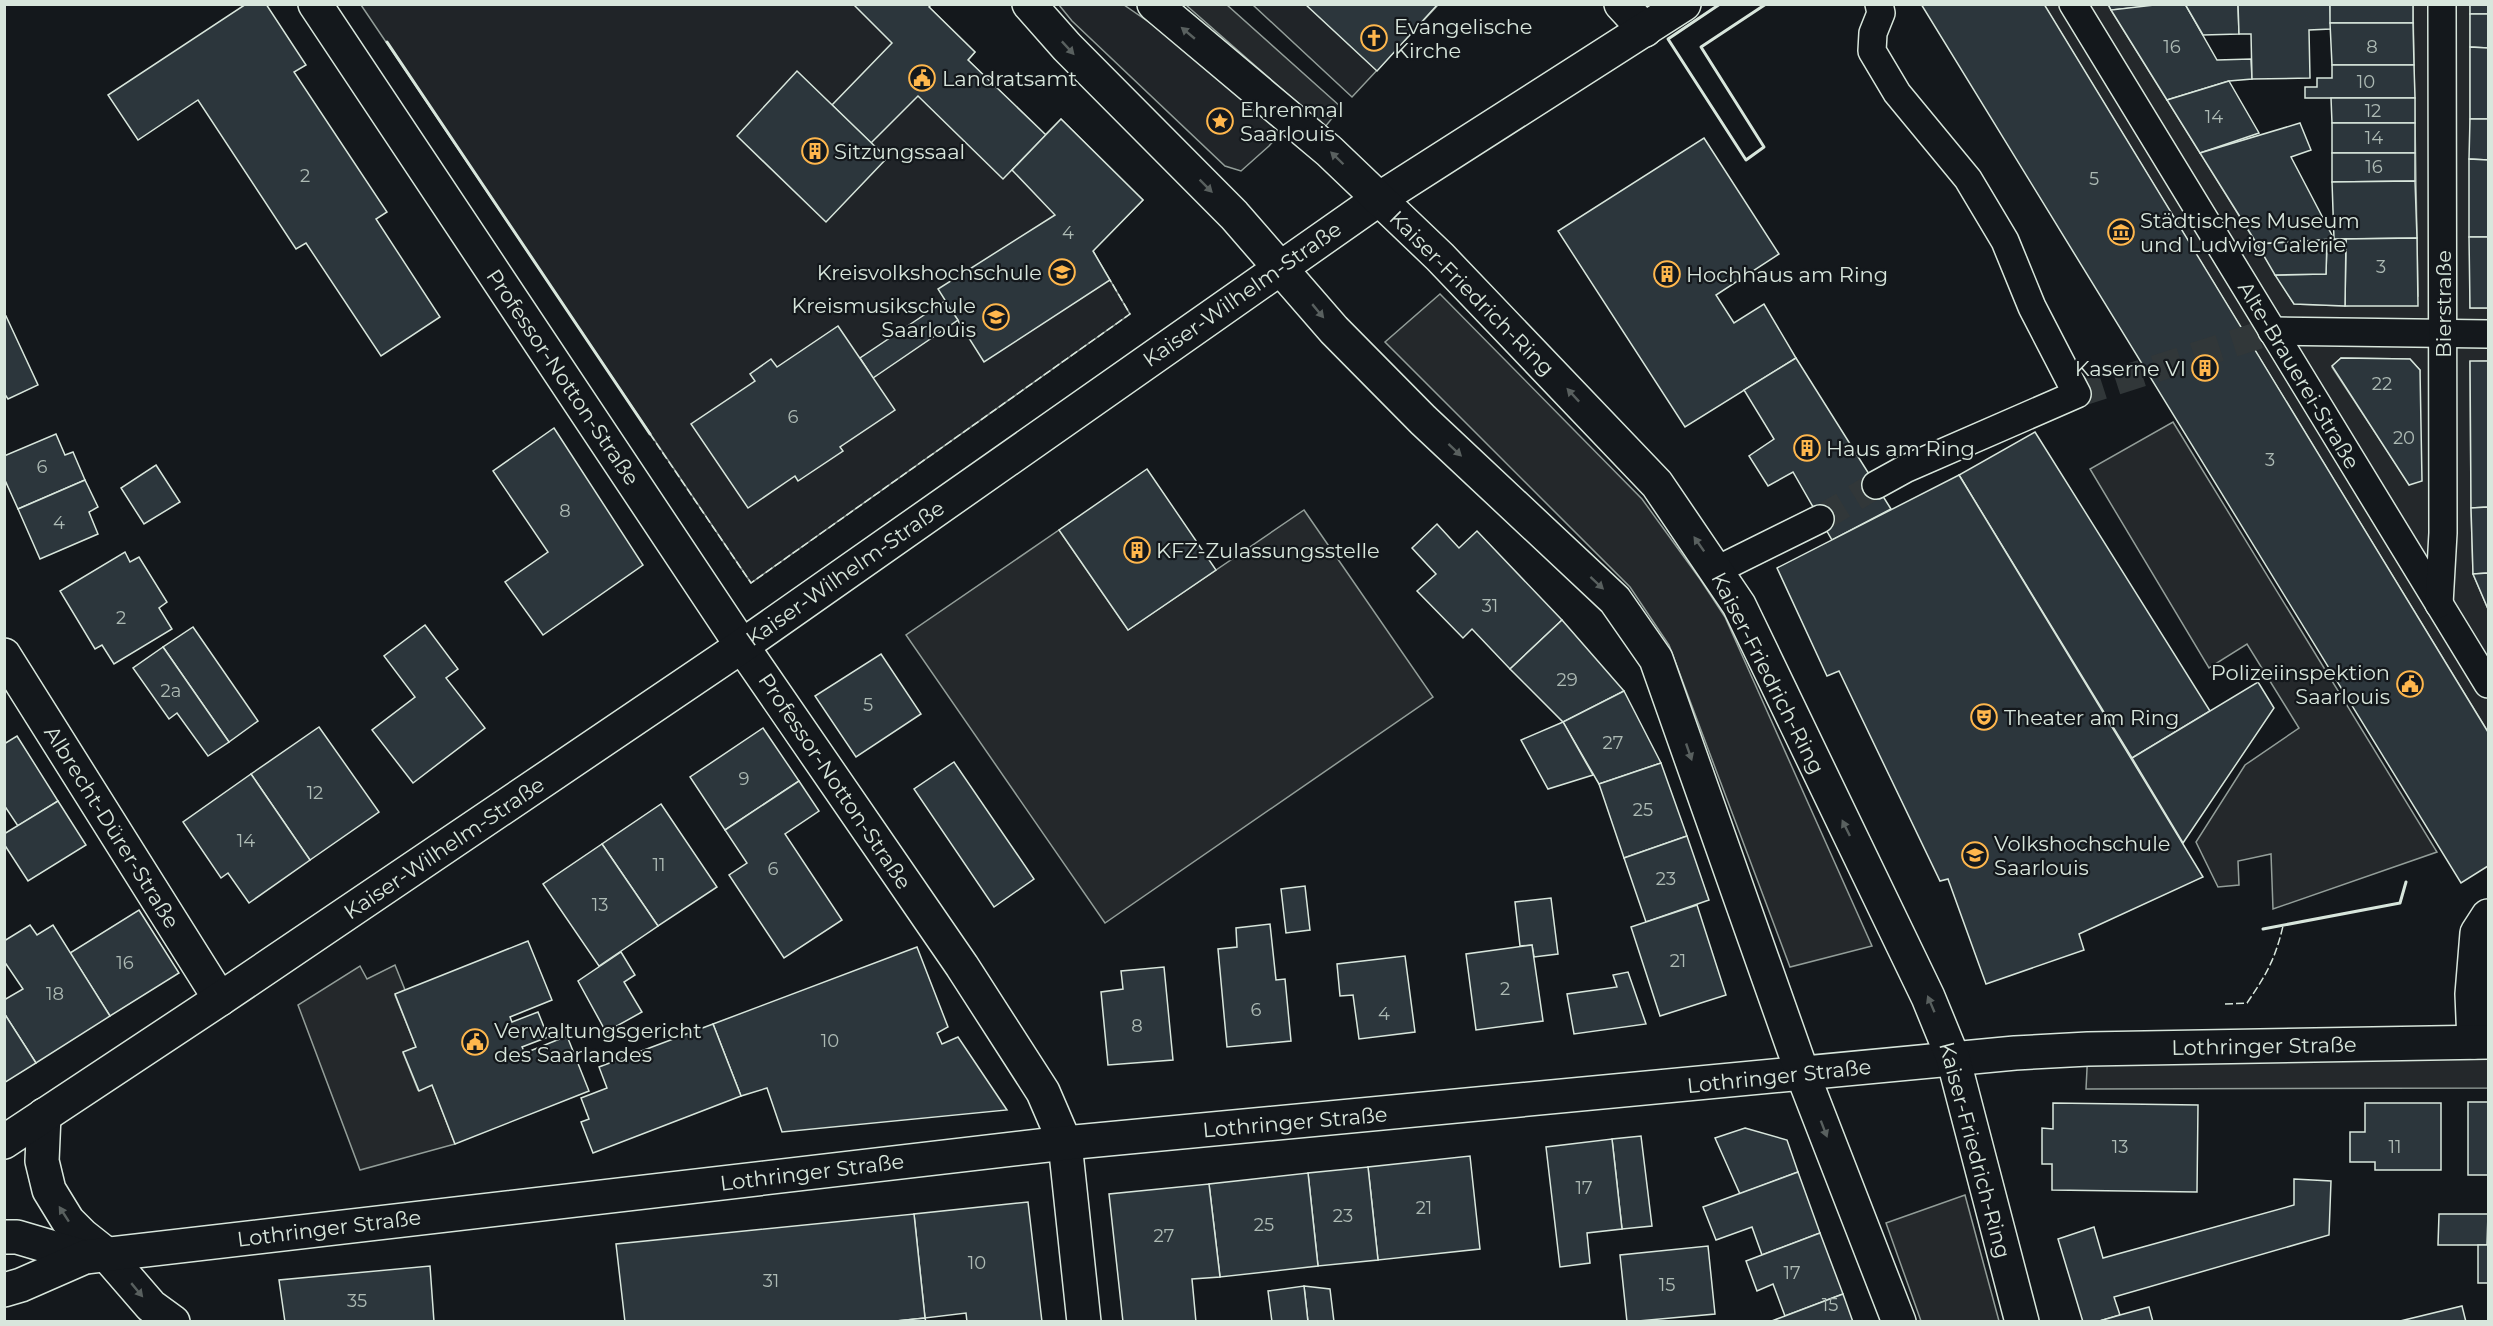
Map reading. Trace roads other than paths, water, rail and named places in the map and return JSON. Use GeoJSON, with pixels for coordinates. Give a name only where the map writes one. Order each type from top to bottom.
{"type":"FeatureCollection","features":[{"type":"Feature","properties":{"kind":"street","name":"Professor-Notton-Straße"},"geometry":{"type":"LineString","coordinates":[[315,4],[742,646],[962,966],[1043,1092],[1065,1143],[1084,1322]]}},
{"type":"Feature","properties":{"kind":"street"},"geometry":{"type":"LineString","coordinates":[[1029,4],[1067,47],[1218,199],[1334,330],[1424,420],[1615,600],[1656,659],[1803,1075],[1899,1322]]}},
{"type":"Feature","properties":{"kind":"street","name":"Kaiser-Friedrich-Ring"},"geometry":{"type":"LineString","coordinates":[[1154,4],[1329,151],[1440,257],[1657,484],[1717,570],[1749,626],[1928,997],[1953,1058],[2022,1322]]}},
{"type":"Feature","properties":{"kind":"street"},"geometry":{"type":"LineString","coordinates":[[1621,4],[1645,30]]}},
{"type":"Feature","properties":{"kind":"street","name":"Kaiser-Wilhelm-Straße"},"geometry":{"type":"LineString","coordinates":[[4,1142],[220,999],[742,646],[1379,199],[1684,4]]}},
{"type":"Feature","properties":{"kind":"street"},"geometry":{"type":"LineString","coordinates":[[1876,485],[1905,469],[2077,394],[2032,307],[2005,242],[1968,179],[1897,93],[1872,51],[1873,33],[1881,13],[1880,4]]}},
{"type":"Feature","properties":{"kind":"street","name":"Alte-Brauerei-Straße"},"geometry":{"type":"LineString","coordinates":[[2073,4],[2488,684]]}},
{"type":"Feature","properties":{"kind":"street","name":"Bierstraße"},"geometry":{"type":"LineString","coordinates":[[2439,604],[2443,533],[2442,4]]}},
{"type":"Feature","properties":{"kind":"street"},"geometry":{"type":"LineString","coordinates":[[2272,331],[2488,334]]}},
{"type":"Feature","properties":{"kind":"street"},"geometry":{"type":"LineString","coordinates":[[1717,570],[1820,519]]}},
{"type":"Feature","properties":{"kind":"street","name":"Albrecht-Dürer-Straße"},"geometry":{"type":"LineString","coordinates":[[4,655],[220,999]]}},
{"type":"Feature","properties":{"kind":"street"},"geometry":{"type":"LineString","coordinates":[[2481,1042],[2472,994],[2477,933],[2488,916]]}},
{"type":"Feature","properties":{"kind":"street","name":"Lothringer Straße"},"geometry":{"type":"LineString","coordinates":[[4,1290],[96,1255],[1065,1143],[1803,1075],[1953,1058],[2088,1049],[2481,1042]]}},
{"type":"Feature","properties":{"kind":"street"},"geometry":{"type":"LineString","coordinates":[[44,1115],[42,1161],[49,1190],[68,1221],[82,1235],[96,1255],[151,1306],[173,1322]]}},
{"type":"Feature","properties":{"kind":"street","name":"Lothringer Straße"},"geometry":{"type":"LineString","coordinates":[[4,1237],[17,1236],[96,1255]]}},
{"type":"Feature","properties":{"kind":"tunnel"},"geometry":{"type":"LineString","coordinates":[[2077,394],[2272,331]]}},
{"type":"Feature","properties":{"kind":"tunnel"},"geometry":{"type":"LineString","coordinates":[[1820,519],[1876,485]]}},
{"type":"Feature","properties":{"kind":"place","name":"Evangelische Kirche"},"geometry":{"type":"Point","coordinates":[1374,38]}},
{"type":"Feature","properties":{"kind":"place","name":"Landratsamt"},"geometry":{"type":"Point","coordinates":[922,78]}},
{"type":"Feature","properties":{"kind":"place","name":"Ehrenmal Saarlouis"},"geometry":{"type":"Point","coordinates":[1220,121]}},
{"type":"Feature","properties":{"kind":"place","name":"Sitzungssaal"},"geometry":{"type":"Point","coordinates":[815,151]}},
{"type":"Feature","properties":{"kind":"place","name":"Städtisches Museum und Ludwig Galerie"},"geometry":{"type":"Point","coordinates":[2121,232]}},
{"type":"Feature","properties":{"kind":"place","name":"Kreisvolkshochschule"},"geometry":{"type":"Point","coordinates":[1062,272]}},
{"type":"Feature","properties":{"kind":"place","name":"Hochhaus am Ring"},"geometry":{"type":"Point","coordinates":[1667,274]}},
{"type":"Feature","properties":{"kind":"place","name":"Kreismusikschule Saarlouis"},"geometry":{"type":"Point","coordinates":[996,317]}},
{"type":"Feature","properties":{"kind":"place","name":"Kaserne VI"},"geometry":{"type":"Point","coordinates":[2205,368]}},
{"type":"Feature","properties":{"kind":"place","name":"Haus am Ring"},"geometry":{"type":"Point","coordinates":[1807,448]}},
{"type":"Feature","properties":{"kind":"place","name":"KFZ-Zulassungsstelle"},"geometry":{"type":"Point","coordinates":[1137,550]}},
{"type":"Feature","properties":{"kind":"place","name":"Polizeiinspektion Saarlouis"},"geometry":{"type":"Point","coordinates":[2410,684]}},
{"type":"Feature","properties":{"kind":"place","name":"Theater am Ring"},"geometry":{"type":"Point","coordinates":[1984,717]}},
{"type":"Feature","properties":{"kind":"place","name":"Volkshochschule Saarlouis"},"geometry":{"type":"Point","coordinates":[1975,855]}},
{"type":"Feature","properties":{"kind":"place","name":"Verwaltungsgericht des Saarlandes"},"geometry":{"type":"Point","coordinates":[475,1042]}}]}
